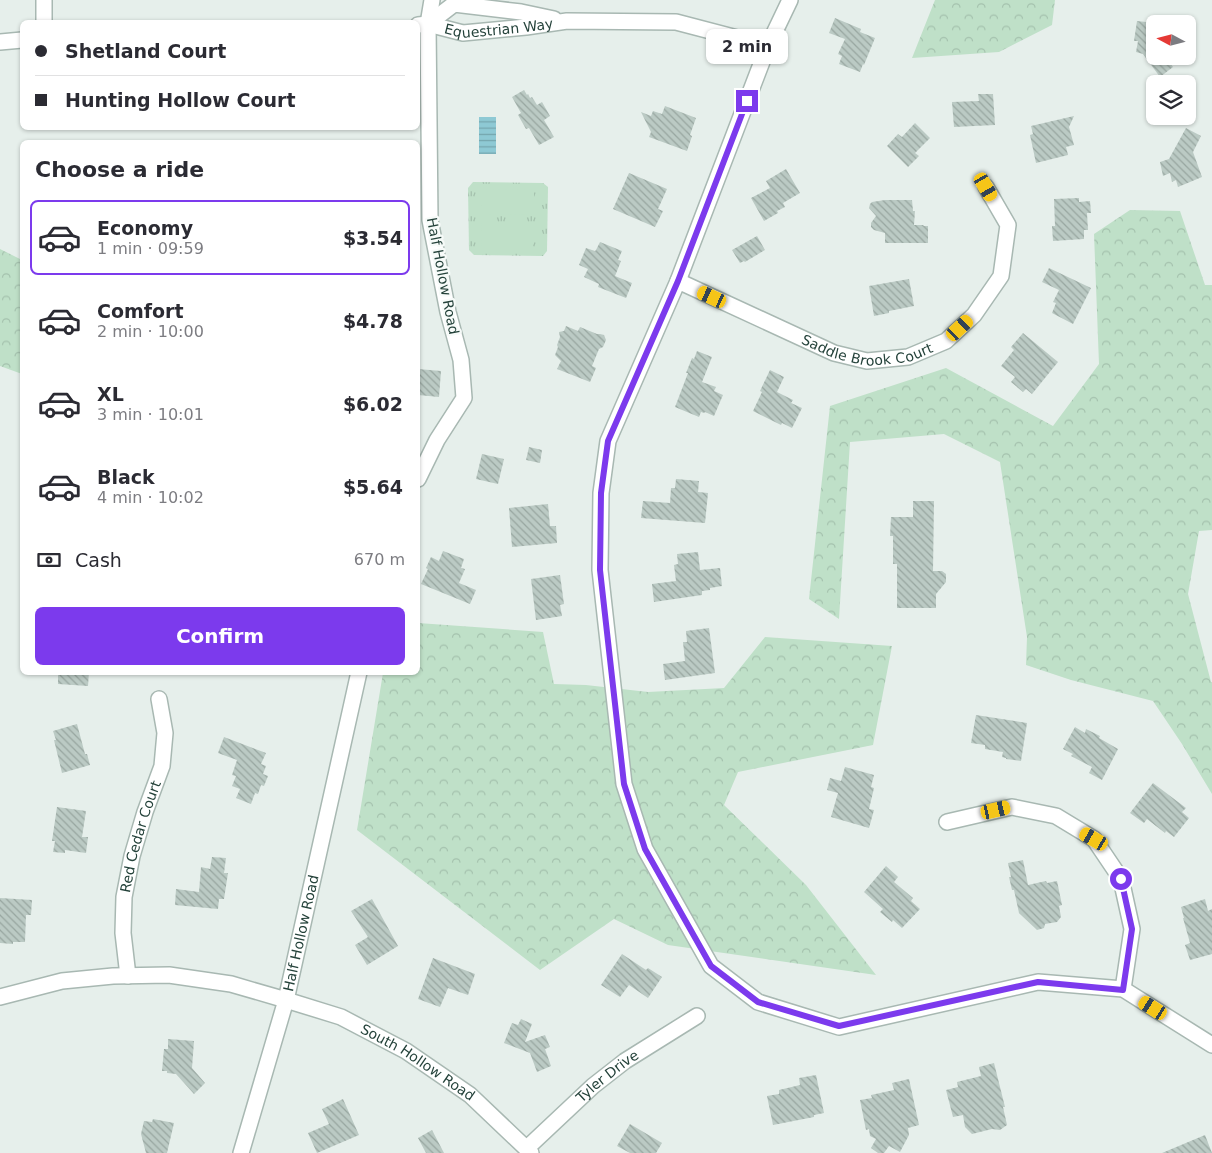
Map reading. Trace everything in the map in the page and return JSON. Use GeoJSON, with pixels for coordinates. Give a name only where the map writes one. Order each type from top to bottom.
{"type":"FeatureCollection","features":[{"type":"Feature","properties":{"kind":"street"},"geometry":{"type":"LineString","coordinates":[[44,0],[44,20]]}},
{"type":"Feature","properties":{"kind":"street","name":"Half Hollow Road"},"geometry":{"type":"LineString","coordinates":[[420,475],[437,440],[464,398],[461,360],[448,312],[430,220],[423,24],[432,0]]}},
{"type":"Feature","properties":{"kind":"street"},"geometry":{"type":"LineString","coordinates":[[790,0],[768,46],[678,281],[608,441],[601,493],[600,570],[624,784],[645,849],[711,966],[758,1002],[839,1026],[1038,982],[1123,990],[1212,1045]]}},
{"type":"Feature","properties":{"kind":"street","name":"Equestrian Way"},"geometry":{"type":"LineString","coordinates":[[423,24],[454,4],[521,12],[567,21]]}},
{"type":"Feature","properties":{"kind":"street","name":"Equestrian Way"},"geometry":{"type":"LineString","coordinates":[[423,24],[463,33],[567,21],[676,22],[768,46]]}},
{"type":"Feature","properties":{"kind":"street"},"geometry":{"type":"LineString","coordinates":[[0,38],[20,39]]}},
{"type":"Feature","properties":{"kind":"street"},"geometry":{"type":"LineString","coordinates":[[0,42],[20,39]]}},
{"type":"Feature","properties":{"kind":"street","name":"Saddle Brook Court"},"geometry":{"type":"LineString","coordinates":[[678,281],[834,353],[867,361],[908,357],[946,341],[974,315],[1001,276],[1008,225],[986,187]]}},
{"type":"Feature","properties":{"kind":"street","name":"Half Hollow Road"},"geometry":{"type":"LineString","coordinates":[[0,997],[62,980],[112,976],[169,976],[230,984],[286,1000],[358,675]]}},
{"type":"Feature","properties":{"kind":"street","name":"Red Cedar Court"},"geometry":{"type":"LineString","coordinates":[[128,976],[123,933],[124,897],[132,856],[145,812],[162,766],[165,734],[159,699]]}},
{"type":"Feature","properties":{"kind":"street"},"geometry":{"type":"LineString","coordinates":[[947,822],[1012,807],[1056,816],[1094,839],[1121,879],[1132,929],[1123,990]]}},
{"type":"Feature","properties":{"kind":"street"},"geometry":{"type":"LineString","coordinates":[[241,1153],[286,1000]]}},
{"type":"Feature","properties":{"kind":"street","name":"South Hollow Road"},"geometry":{"type":"LineString","coordinates":[[286,1000],[341,1018],[406,1051],[470,1095],[529,1151]]}},
{"type":"Feature","properties":{"kind":"street","name":"Tyler Drive"},"geometry":{"type":"LineString","coordinates":[[529,1151],[593,1086],[625,1061],[697,1016]]}},
{"type":"Feature","properties":{"kind":"green space"},"geometry":{"type":"Polygon","coordinates":[[[935,0],[1055,0],[1052,25],[999,52],[912,58],[935,0]]]}},
{"type":"Feature","properties":{"kind":"green space"},"geometry":{"type":"Polygon","coordinates":[[[473,182],[543,183],[548,187],[547,251],[543,256],[474,255],[469,250],[468,188],[473,182]]]}},
{"type":"Feature","properties":{"kind":"green space"},"geometry":{"type":"Polygon","coordinates":[[[482,189],[534,190],[534,215],[482,214],[482,189]]]}},
{"type":"Feature","properties":{"kind":"green space"},"geometry":{"type":"Polygon","coordinates":[[[1130,210],[1180,211],[1205,285],[1212,285],[1212,530],[1199,531],[1188,594],[1212,682],[1212,794],[1153,701],[1071,680],[1026,665],[1027,637],[1000,462],[944,434],[850,442],[839,619],[809,599],[830,406],[946,368],[1053,426],[1099,364],[1094,234],[1130,210]]]}},
{"type":"Feature","properties":{"kind":"green space"},"geometry":{"type":"Polygon","coordinates":[[[482,222],[533,222],[533,247],[481,247],[482,222]]]}},
{"type":"Feature","properties":{"kind":"green space"},"geometry":{"type":"Polygon","coordinates":[[[0,249],[20,259],[20,373],[0,366],[0,249]]]}},
{"type":"Feature","properties":{"kind":"green space"},"geometry":{"type":"Polygon","coordinates":[[[420,623],[543,632],[554,684],[586,685],[648,692],[724,688],[765,637],[892,646],[873,745],[738,772],[724,805],[806,885],[876,975],[668,945],[614,919],[540,970],[357,830],[383,675],[420,675],[420,623]]]}},
{"type":"Feature","properties":{"kind":"water"},"geometry":{"type":"Polygon","coordinates":[[[479,117],[496,117],[496,154],[479,154],[479,117]]]}},
{"type":"Feature","properties":{"kind":"building"},"geometry":{"type":"Polygon","coordinates":[[[835,18],[861,29],[860,32],[875,38],[860,72],[839,64],[842,56],[838,54],[845,39],[829,33],[835,18]]]}},
{"type":"Feature","properties":{"kind":"building"},"geometry":{"type":"Polygon","coordinates":[[[1137,21],[1146,22],[1146,58],[1143,54],[1136,52],[1138,41],[1134,41],[1137,21]]]}},
{"type":"Feature","properties":{"kind":"building"},"geometry":{"type":"Polygon","coordinates":[[[1151,65],[1172,65],[1173,67],[1163,75],[1159,75],[1151,65]]]}},
{"type":"Feature","properties":{"kind":"building"},"geometry":{"type":"Polygon","coordinates":[[[524,90],[537,105],[542,102],[550,116],[544,120],[554,137],[539,145],[529,128],[526,129],[518,115],[521,113],[512,97],[524,90]]]}},
{"type":"Feature","properties":{"kind":"building"},"geometry":{"type":"Polygon","coordinates":[[[978,94],[993,94],[995,125],[954,127],[952,102],[979,101],[978,94]]]}},
{"type":"Feature","properties":{"kind":"building"},"geometry":{"type":"Polygon","coordinates":[[[665,106],[696,118],[687,151],[649,137],[651,132],[641,112],[651,116],[653,111],[662,114],[665,106]]]}},
{"type":"Feature","properties":{"kind":"building"},"geometry":{"type":"Polygon","coordinates":[[[1074,116],[1069,127],[1074,145],[1066,147],[1068,155],[1036,163],[1030,135],[1033,134],[1031,126],[1074,116]]]}},
{"type":"Feature","properties":{"kind":"building"},"geometry":{"type":"Polygon","coordinates":[[[915,123],[930,138],[915,153],[919,156],[908,167],[887,146],[898,134],[902,137],[915,123]]]}},
{"type":"Feature","properties":{"kind":"building"},"geometry":{"type":"Polygon","coordinates":[[[1186,128],[1201,136],[1193,152],[1202,177],[1178,187],[1176,180],[1172,182],[1170,173],[1163,176],[1160,162],[1169,159],[1186,128]]]}},
{"type":"Feature","properties":{"kind":"building"},"geometry":{"type":"Polygon","coordinates":[[[786,169],[800,193],[783,203],[785,207],[764,221],[751,198],[770,188],[766,181],[786,169]]]}},
{"type":"Feature","properties":{"kind":"building"},"geometry":{"type":"Polygon","coordinates":[[[629,173],[667,189],[658,209],[663,211],[655,227],[613,209],[629,173]]]}},
{"type":"Feature","properties":{"kind":"building"},"geometry":{"type":"Polygon","coordinates":[[[1079,198],[1079,202],[1090,201],[1091,213],[1087,213],[1088,230],[1084,230],[1084,239],[1053,241],[1052,226],[1055,226],[1054,199],[1079,198]]]}},
{"type":"Feature","properties":{"kind":"building"},"geometry":{"type":"Polygon","coordinates":[[[912,200],[913,211],[915,211],[914,225],[928,226],[928,243],[885,243],[885,233],[874,230],[871,227],[871,223],[876,216],[869,208],[872,202],[912,200]]]}},
{"type":"Feature","properties":{"kind":"building"},"geometry":{"type":"Polygon","coordinates":[[[757,236],[765,250],[740,263],[732,250],[757,236]]]}},
{"type":"Feature","properties":{"kind":"building"},"geometry":{"type":"Polygon","coordinates":[[[600,242],[622,251],[618,260],[621,261],[615,276],[632,283],[626,298],[598,287],[599,284],[584,277],[588,269],[579,265],[586,248],[595,251],[600,242]]]}},
{"type":"Feature","properties":{"kind":"building"},"geometry":{"type":"Polygon","coordinates":[[[1049,268],[1091,288],[1073,324],[1052,313],[1056,303],[1053,302],[1059,290],[1042,282],[1049,268]]]}},
{"type":"Feature","properties":{"kind":"building"},"geometry":{"type":"Polygon","coordinates":[[[909,279],[914,306],[874,316],[869,286],[909,279]]]}},
{"type":"Feature","properties":{"kind":"building"},"geometry":{"type":"Polygon","coordinates":[[[566,326],[578,331],[580,327],[604,335],[606,340],[603,347],[599,349],[592,366],[596,368],[590,382],[557,369],[561,361],[555,355],[560,337],[559,332],[564,331],[566,326]]]}},
{"type":"Feature","properties":{"kind":"building"},"geometry":{"type":"Polygon","coordinates":[[[1023,333],[1058,362],[1032,394],[1026,389],[1023,392],[1011,382],[1015,377],[1001,366],[1014,350],[1011,347],[1023,333]]]}},
{"type":"Feature","properties":{"kind":"building"},"geometry":{"type":"Polygon","coordinates":[[[697,351],[712,357],[702,382],[716,387],[714,391],[723,395],[714,416],[701,412],[699,417],[675,407],[688,373],[686,373],[697,351]]]}},
{"type":"Feature","properties":{"kind":"building"},"geometry":{"type":"Polygon","coordinates":[[[420,369],[441,371],[439,397],[420,395],[420,369]]]}},
{"type":"Feature","properties":{"kind":"building"},"geometry":{"type":"Polygon","coordinates":[[[770,370],[784,377],[777,392],[793,400],[791,403],[802,408],[792,428],[782,423],[781,425],[753,411],[770,370]]]}},
{"type":"Feature","properties":{"kind":"building"},"geometry":{"type":"Polygon","coordinates":[[[529,447],[542,450],[540,463],[526,460],[529,447]]]}},
{"type":"Feature","properties":{"kind":"building"},"geometry":{"type":"Polygon","coordinates":[[[482,454],[504,459],[498,484],[476,479],[482,454]]]}},
{"type":"Feature","properties":{"kind":"building"},"geometry":{"type":"Polygon","coordinates":[[[676,479],[699,481],[698,492],[708,493],[705,523],[641,518],[643,501],[670,503],[671,488],[675,488],[676,479]]]}},
{"type":"Feature","properties":{"kind":"building"},"geometry":{"type":"Polygon","coordinates":[[[913,501],[934,501],[933,571],[942,571],[946,574],[946,582],[936,594],[936,608],[897,608],[897,564],[893,564],[893,536],[890,536],[891,517],[913,517],[913,501]]]}},
{"type":"Feature","properties":{"kind":"building"},"geometry":{"type":"Polygon","coordinates":[[[548,504],[550,526],[556,526],[557,543],[512,547],[509,508],[548,504]]]}},
{"type":"Feature","properties":{"kind":"building"},"geometry":{"type":"Polygon","coordinates":[[[443,551],[464,559],[461,568],[465,569],[459,583],[476,590],[470,604],[421,584],[431,557],[439,561],[443,551]]]}},
{"type":"Feature","properties":{"kind":"building"},"geometry":{"type":"Polygon","coordinates":[[[698,552],[700,570],[720,568],[722,586],[702,591],[702,595],[654,602],[652,584],[676,581],[674,565],[678,564],[677,554],[698,552]]]}},
{"type":"Feature","properties":{"kind":"building"},"geometry":{"type":"Polygon","coordinates":[[[560,575],[564,604],[560,605],[562,616],[536,620],[531,579],[560,575]]]}},
{"type":"Feature","properties":{"kind":"building"},"geometry":{"type":"Polygon","coordinates":[[[709,628],[715,673],[665,680],[663,664],[685,661],[683,642],[687,642],[686,631],[709,628]]]}},
{"type":"Feature","properties":{"kind":"building"},"geometry":{"type":"Polygon","coordinates":[[[58,675],[89,675],[88,686],[58,684],[58,675]]]}},
{"type":"Feature","properties":{"kind":"building"},"geometry":{"type":"Polygon","coordinates":[[[976,715],[1027,723],[1021,761],[1006,759],[1002,757],[1003,752],[985,749],[985,745],[971,743],[976,715]]]}},
{"type":"Feature","properties":{"kind":"building"},"geometry":{"type":"Polygon","coordinates":[[[77,724],[90,765],[62,773],[53,731],[77,724]]]}},
{"type":"Feature","properties":{"kind":"building"},"geometry":{"type":"Polygon","coordinates":[[[1075,727],[1085,733],[1086,729],[1100,736],[1099,738],[1118,749],[1102,780],[1089,773],[1092,767],[1071,756],[1073,754],[1063,749],[1075,727]]]}},
{"type":"Feature","properties":{"kind":"building"},"geometry":{"type":"Polygon","coordinates":[[[224,737],[266,753],[261,764],[266,766],[263,774],[268,776],[264,786],[261,785],[258,794],[255,793],[251,804],[236,798],[240,789],[232,786],[236,776],[232,775],[237,760],[218,753],[224,737]]]}},
{"type":"Feature","properties":{"kind":"building"},"geometry":{"type":"Polygon","coordinates":[[[845,767],[874,775],[871,787],[874,788],[869,809],[874,810],[869,828],[831,817],[838,793],[827,790],[830,778],[841,781],[845,767]]]}},
{"type":"Feature","properties":{"kind":"building"},"geometry":{"type":"Polygon","coordinates":[[[1153,783],[1186,808],[1182,812],[1189,818],[1174,837],[1166,831],[1165,833],[1147,819],[1144,823],[1130,813],[1153,783]]]}},
{"type":"Feature","properties":{"kind":"building"},"geometry":{"type":"Polygon","coordinates":[[[57,807],[86,811],[82,837],[88,837],[86,853],[65,850],[65,853],[53,852],[55,841],[52,841],[57,807]]]}},
{"type":"Feature","properties":{"kind":"building"},"geometry":{"type":"Polygon","coordinates":[[[212,857],[226,858],[224,873],[228,873],[224,899],[219,899],[218,909],[175,905],[176,889],[199,892],[201,867],[210,869],[212,857]]]}},
{"type":"Feature","properties":{"kind":"building"},"geometry":{"type":"Polygon","coordinates":[[[1023,860],[1028,885],[1046,881],[1047,883],[1057,881],[1062,905],[1059,906],[1061,917],[1057,922],[1045,924],[1044,928],[1037,930],[1019,913],[1009,877],[1011,877],[1008,863],[1023,860]]]}},
{"type":"Feature","properties":{"kind":"building"},"geometry":{"type":"Polygon","coordinates":[[[886,866],[898,877],[894,882],[913,898],[911,901],[920,909],[902,928],[880,912],[883,909],[864,892],[886,866]]]}},
{"type":"Feature","properties":{"kind":"building"},"geometry":{"type":"Polygon","coordinates":[[[0,898],[32,900],[31,915],[26,915],[25,942],[13,942],[13,944],[0,943],[0,898]]]}},
{"type":"Feature","properties":{"kind":"building"},"geometry":{"type":"Polygon","coordinates":[[[372,899],[398,946],[367,965],[355,945],[368,937],[351,911],[372,899]]]}},
{"type":"Feature","properties":{"kind":"building"},"geometry":{"type":"Polygon","coordinates":[[[1205,899],[1208,911],[1212,909],[1212,954],[1190,960],[1185,945],[1190,943],[1181,907],[1205,899]]]}},
{"type":"Feature","properties":{"kind":"building"},"geometry":{"type":"Polygon","coordinates":[[[622,954],[646,970],[648,968],[662,977],[648,998],[629,985],[620,997],[601,985],[622,954]]]}},
{"type":"Feature","properties":{"kind":"building"},"geometry":{"type":"Polygon","coordinates":[[[433,958],[475,974],[468,995],[448,988],[440,1007],[418,999],[433,958]]]}},
{"type":"Feature","properties":{"kind":"building"},"geometry":{"type":"Polygon","coordinates":[[[521,1019],[532,1024],[525,1042],[545,1035],[550,1047],[545,1049],[551,1066],[537,1072],[530,1053],[504,1043],[512,1023],[518,1025],[521,1019]]]}},
{"type":"Feature","properties":{"kind":"building"},"geometry":{"type":"Polygon","coordinates":[[[168,1039],[194,1041],[192,1068],[205,1083],[194,1094],[176,1074],[162,1071],[164,1049],[168,1049],[168,1039]]]}},
{"type":"Feature","properties":{"kind":"building"},"geometry":{"type":"Polygon","coordinates":[[[994,1063],[1005,1107],[1003,1107],[1007,1125],[1000,1130],[992,1129],[972,1134],[965,1127],[963,1115],[953,1117],[946,1090],[958,1087],[957,1082],[981,1076],[979,1067],[994,1063]]]}},
{"type":"Feature","properties":{"kind":"building"},"geometry":{"type":"Polygon","coordinates":[[[816,1075],[824,1113],[814,1115],[814,1117],[773,1125],[767,1096],[779,1094],[779,1090],[800,1085],[799,1078],[816,1075]]]}},
{"type":"Feature","properties":{"kind":"building"},"geometry":{"type":"Polygon","coordinates":[[[909,1079],[919,1125],[908,1128],[909,1135],[900,1152],[889,1146],[884,1153],[878,1153],[871,1148],[876,1139],[870,1136],[869,1129],[866,1130],[860,1100],[872,1098],[871,1095],[894,1090],[892,1083],[909,1079]]]}},
{"type":"Feature","properties":{"kind":"building"},"geometry":{"type":"Polygon","coordinates":[[[343,1099],[359,1135],[317,1153],[308,1133],[329,1124],[322,1109],[343,1099]]]}},
{"type":"Feature","properties":{"kind":"building"},"geometry":{"type":"Polygon","coordinates":[[[153,1119],[174,1123],[167,1153],[146,1153],[141,1134],[144,1121],[152,1122],[153,1119]]]}},
{"type":"Feature","properties":{"kind":"building"},"geometry":{"type":"Polygon","coordinates":[[[630,1124],[662,1143],[656,1153],[630,1153],[617,1146],[630,1124]]]}},
{"type":"Feature","properties":{"kind":"building"},"geometry":{"type":"Polygon","coordinates":[[[432,1130],[444,1153],[426,1153],[418,1138],[432,1130]]]}},
{"type":"Feature","properties":{"kind":"building"},"geometry":{"type":"Polygon","coordinates":[[[1205,1135],[1212,1153],[1162,1153],[1205,1135]]]}},
{"type":"Feature","properties":{"kind":"route"},"geometry":{"type":"LineString","coordinates":[[747,101],[678,281],[608,441],[601,493],[600,570],[624,784],[645,849],[711,966],[758,1002],[839,1026],[1038,982],[1123,990],[1132,929],[1121,879]]}}]}
